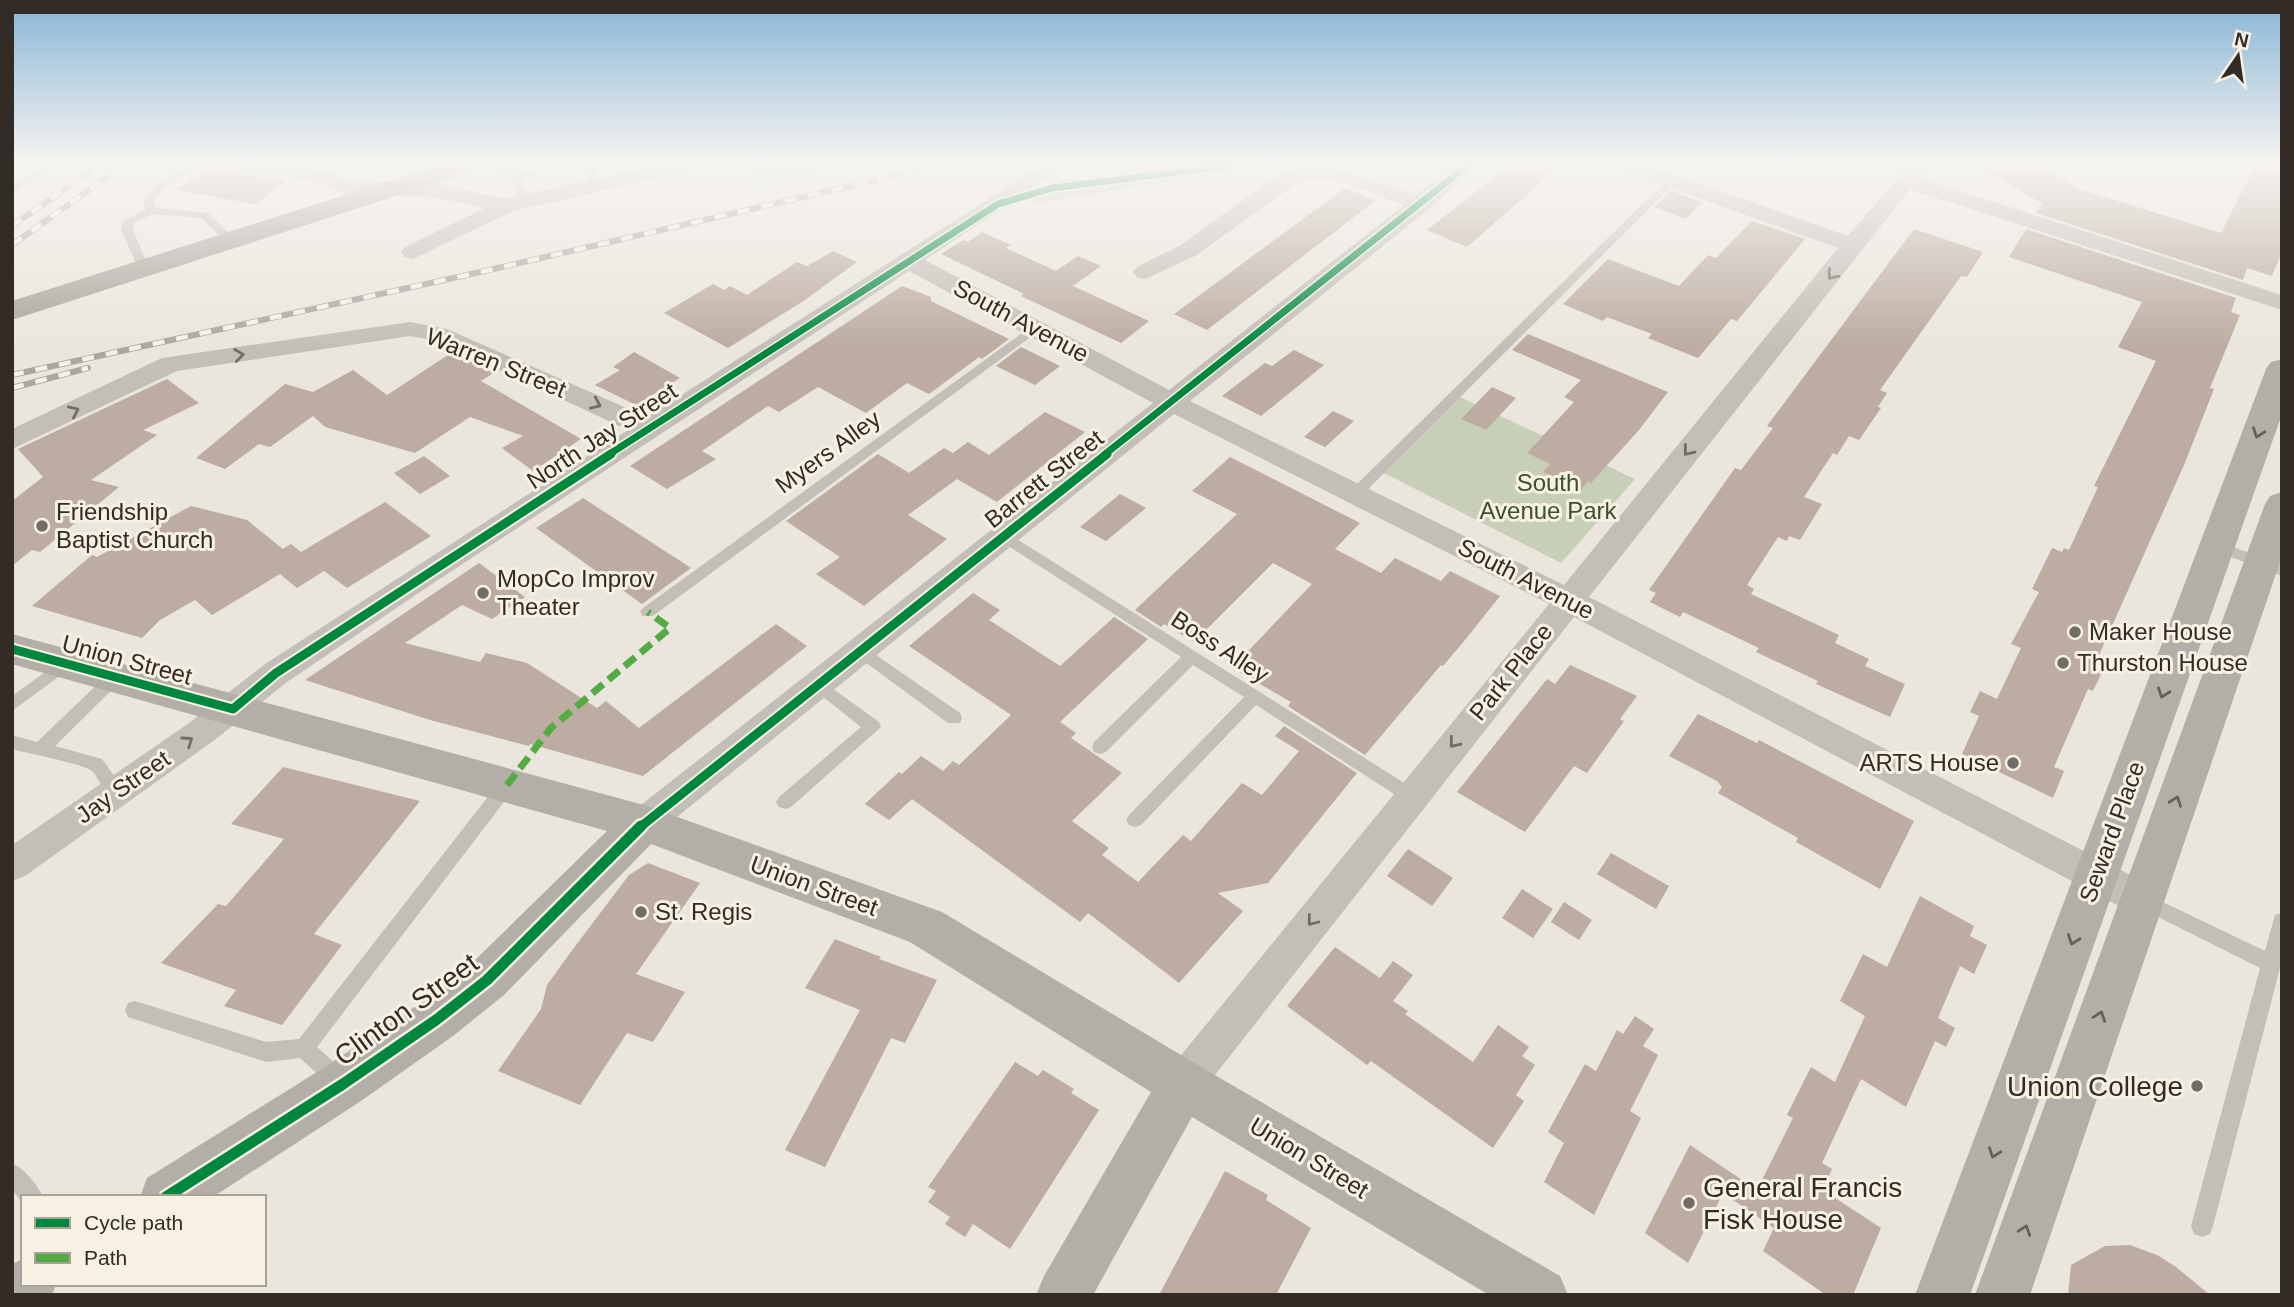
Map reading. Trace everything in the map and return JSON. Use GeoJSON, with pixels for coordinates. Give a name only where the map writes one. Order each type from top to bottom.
{"type":"FeatureCollection","features":[{"type":"Feature","properties":{"kind":"highway"},"geometry":{"type":"LineString","coordinates":[[12,311],[274,226]]}},
{"type":"Feature","properties":{"kind":"street"},"geometry":{"type":"LineString","coordinates":[[412,252],[454,226]]}},
{"type":"Feature","properties":{"kind":"street","name":"North Jay Street"},"geometry":{"type":"LineString","coordinates":[[233,709],[276,673],[963,226]]}},
{"type":"Feature","properties":{"kind":"street"},"geometry":{"type":"LineString","coordinates":[[1145,272],[1188,251],[1223,226]]}},
{"type":"Feature","properties":{"kind":"street","name":"Barrett Street"},"geometry":{"type":"LineString","coordinates":[[644,823],[1393,226]]}},
{"type":"Feature","properties":{"kind":"street"},"geometry":{"type":"LineString","coordinates":[[1799,226],[1855,246]]}},
{"type":"Feature","properties":{"kind":"street","name":"Park Place"},"geometry":{"type":"LineString","coordinates":[[1183,1084],[1568,600],[1871,226]]}},
{"type":"Feature","properties":{"kind":"street"},"geometry":{"type":"LineString","coordinates":[[2065,226],[2282,303]]}},
{"type":"Feature","properties":{"kind":"street","name":"South Avenue"},"geometry":{"type":"LineString","coordinates":[[909,261],[1172,402],[1568,600],[2141,899]]}},
{"type":"Feature","properties":{"kind":"street","name":"Warren Street"},"geometry":{"type":"LineString","coordinates":[[12,440],[171,364],[410,329],[438,334],[474,349],[649,429]]}},
{"type":"Feature","properties":{"kind":"street","name":"Seward Place"},"geometry":{"type":"LineString","coordinates":[[1942,1295],[2282,369]]}},
{"type":"Feature","properties":{"kind":"street","name":"Seward Place"},"geometry":{"type":"LineString","coordinates":[[2002,1295],[2141,899],[2271,566],[2282,504]]}},
{"type":"Feature","properties":{"kind":"street","name":"Union Street"},"geometry":{"type":"LineString","coordinates":[[12,649],[644,823],[926,927],[1183,1084],[1541,1295]]}},
{"type":"Feature","properties":{"kind":"street","name":"Jay Street"},"geometry":{"type":"LineString","coordinates":[[12,865],[233,709]]}},
{"type":"Feature","properties":{"kind":"street","name":"Clinton Street"},"geometry":{"type":"LineString","coordinates":[[169,1195],[343,1084],[436,1020],[487,980],[644,823]]}},
{"type":"Feature","properties":{"kind":"street"},"geometry":{"type":"LineString","coordinates":[[1063,1295],[1183,1084]]}},
{"type":"Feature","properties":{"kind":"lane"},"geometry":{"type":"LineString","coordinates":[[128,226],[127,230],[143,268]]}},
{"type":"Feature","properties":{"kind":"lane"},"geometry":{"type":"LineString","coordinates":[[215,226],[230,240]]}},
{"type":"Feature","properties":{"kind":"lane"},"geometry":{"type":"LineString","coordinates":[[1355,494],[1626,226]]}},
{"type":"Feature","properties":{"kind":"lane","name":"Myers Alley"},"geometry":{"type":"LineString","coordinates":[[648,612],[1036,327]]}},
{"type":"Feature","properties":{"kind":"lane","name":"Boss Alley"},"geometry":{"type":"LineString","coordinates":[[1004,536],[1411,796]]}},
{"type":"Feature","properties":{"kind":"lane"},"geometry":{"type":"LineString","coordinates":[[2217,546],[2271,566]]}},
{"type":"Feature","properties":{"kind":"lane"},"geometry":{"type":"LineString","coordinates":[[860,650],[954,718]]}},
{"type":"Feature","properties":{"kind":"lane"},"geometry":{"type":"LineString","coordinates":[[1100,747],[1192,656]]}},
{"type":"Feature","properties":{"kind":"lane"},"geometry":{"type":"LineString","coordinates":[[12,705],[66,663]]}},
{"type":"Feature","properties":{"kind":"lane"},"geometry":{"type":"LineString","coordinates":[[41,750],[115,677]]}},
{"type":"Feature","properties":{"kind":"lane"},"geometry":{"type":"LineString","coordinates":[[785,802],[873,727],[818,684]]}},
{"type":"Feature","properties":{"kind":"lane"},"geometry":{"type":"LineString","coordinates":[[1135,820],[1255,696]]}},
{"type":"Feature","properties":{"kind":"lane"},"geometry":{"type":"LineString","coordinates":[[12,742],[96,764],[116,792]]}},
{"type":"Feature","properties":{"kind":"lane"},"geometry":{"type":"LineString","coordinates":[[135,1010],[265,1052],[304,1048],[507,785]]}},
{"type":"Feature","properties":{"kind":"lane"},"geometry":{"type":"LineString","coordinates":[[2141,899],[2270,964]]}},
{"type":"Feature","properties":{"kind":"lane"},"geometry":{"type":"LineString","coordinates":[[2202,1226],[2282,921]]}},
{"type":"Feature","properties":{"kind":"lane"},"geometry":{"type":"LineString","coordinates":[[304,1048],[343,1084]]}},
{"type":"Feature","properties":{"kind":"lane"},"geometry":{"type":"LineString","coordinates":[[12,1174],[30,1195]]}},
{"type":"Feature","properties":{"kind":"green space","name":"South Avenue Park"},"geometry":{"type":"Polygon","coordinates":[[[1460,397],[1635,479],[1561,563],[1380,471],[1460,397]]]}},
{"type":"Feature","properties":{"kind":"building"},"geometry":{"type":"Polygon","coordinates":[[[1293,226],[1342,226],[1207,330],[1174,314],[1293,226]]]}},
{"type":"Feature","properties":{"kind":"building"},"geometry":{"type":"Polygon","coordinates":[[[1432,226],[1491,226],[1467,247],[1427,230],[1432,226]]]}},
{"type":"Feature","properties":{"kind":"building"},"geometry":{"type":"Polygon","coordinates":[[[1747,226],[1767,226],[1805,239],[1737,321],[1731,319],[1698,358],[1648,338],[1652,334],[1607,317],[1603,321],[1563,304],[1608,259],[1679,286],[1708,255],[1716,258],[1747,226]]]}},
{"type":"Feature","properties":{"kind":"building"},"geometry":{"type":"Polygon","coordinates":[[[2076,226],[2198,226],[2221,233],[2225,226],[2282,226],[2282,251],[2272,276],[2247,268],[2243,280],[2076,226]]]}},
{"type":"Feature","properties":{"kind":"building"},"geometry":{"type":"Polygon","coordinates":[[[1914,229],[1983,252],[1967,277],[1961,276],[1880,390],[1887,393],[1878,407],[1881,408],[1859,440],[1849,436],[1837,455],[1833,453],[1804,497],[1822,504],[1800,540],[1789,536],[1787,541],[1778,537],[1747,585],[1754,589],[1751,594],[1839,635],[1835,643],[1869,659],[1865,666],[1905,684],[1890,717],[1816,684],[1818,681],[1756,652],[1759,648],[1683,612],[1680,617],[1650,602],[1656,593],[1649,590],[1735,468],[1741,470],[1773,428],[1767,426],[1914,229]]]}},
{"type":"Feature","properties":{"kind":"building"},"geometry":{"type":"Polygon","coordinates":[[[2026,229],[2236,298],[2231,312],[2240,315],[2210,388],[2214,389],[2184,465],[2095,664],[2104,668],[2093,691],[2088,689],[2054,767],[2064,771],[2053,798],[1962,754],[1979,716],[1970,712],[1980,691],[1997,699],[2021,648],[2011,644],[2039,592],[2032,589],[2052,548],[2062,552],[2064,548],[2069,550],[2098,487],[2094,486],[2156,361],[2118,347],[2142,302],[2009,257],[2026,229]]]}},
{"type":"Feature","properties":{"kind":"building"},"geometry":{"type":"Polygon","coordinates":[[[982,232],[1011,245],[1006,248],[1056,271],[1078,256],[1101,266],[1073,286],[1149,321],[1121,343],[1021,296],[1024,294],[941,254],[963,240],[968,242],[982,232]]]}},
{"type":"Feature","properties":{"kind":"building"},"geometry":{"type":"Polygon","coordinates":[[[833,251],[857,262],[802,302],[728,348],[664,313],[713,284],[724,290],[730,286],[747,295],[797,262],[807,266],[833,251]]]}},
{"type":"Feature","properties":{"kind":"building"},"geometry":{"type":"Polygon","coordinates":[[[902,286],[931,297],[931,301],[1009,339],[982,359],[979,357],[929,394],[907,383],[866,413],[818,387],[779,412],[768,406],[702,451],[716,459],[667,489],[630,466],[902,286]]]}},
{"type":"Feature","properties":{"kind":"building"},"geometry":{"type":"Polygon","coordinates":[[[1528,334],[1668,392],[1639,430],[1591,483],[1588,481],[1581,490],[1543,472],[1550,464],[1527,453],[1574,402],[1564,397],[1581,380],[1512,350],[1528,334]]]}},
{"type":"Feature","properties":{"kind":"building"},"geometry":{"type":"Polygon","coordinates":[[[1021,347],[1060,366],[1035,385],[996,366],[1021,347]]]}},
{"type":"Feature","properties":{"kind":"building"},"geometry":{"type":"Polygon","coordinates":[[[1294,350],[1324,365],[1261,416],[1222,396],[1265,363],[1272,366],[1294,350]]]}},
{"type":"Feature","properties":{"kind":"building"},"geometry":{"type":"Polygon","coordinates":[[[634,352],[680,378],[636,405],[595,385],[620,370],[613,367],[634,352]]]}},
{"type":"Feature","properties":{"kind":"building"},"geometry":{"type":"Polygon","coordinates":[[[451,353],[495,372],[481,381],[581,439],[533,471],[502,448],[523,436],[470,417],[415,453],[325,427],[313,416],[270,447],[259,444],[225,469],[196,458],[285,384],[313,392],[353,370],[387,395],[451,353]]]}},
{"type":"Feature","properties":{"kind":"building"},"geometry":{"type":"Polygon","coordinates":[[[167,379],[199,403],[143,430],[157,435],[91,480],[119,487],[40,552],[32,550],[12,566],[12,501],[43,477],[18,449],[167,379]]]}},
{"type":"Feature","properties":{"kind":"building"},"geometry":{"type":"Polygon","coordinates":[[[1492,387],[1516,398],[1486,430],[1461,419],[1492,387]]]}},
{"type":"Feature","properties":{"kind":"building"},"geometry":{"type":"Polygon","coordinates":[[[1333,411],[1354,421],[1325,447],[1304,437],[1333,411]]]}},
{"type":"Feature","properties":{"kind":"building"},"geometry":{"type":"Polygon","coordinates":[[[1045,412],[1085,432],[997,502],[957,479],[908,515],[947,539],[864,606],[816,574],[840,557],[786,521],[878,454],[909,473],[944,448],[953,453],[968,442],[989,455],[1045,412]]]}},
{"type":"Feature","properties":{"kind":"building"},"geometry":{"type":"Polygon","coordinates":[[[424,456],[450,476],[420,494],[394,473],[424,456]]]}},
{"type":"Feature","properties":{"kind":"building"},"geometry":{"type":"Polygon","coordinates":[[[1230,457],[1360,523],[1335,549],[1381,573],[1395,558],[1441,581],[1450,571],[1500,596],[1365,755],[1288,706],[1291,702],[1232,668],[1312,584],[1273,563],[1194,642],[1164,624],[1161,627],[1135,610],[1237,514],[1192,491],[1230,457]]]}},
{"type":"Feature","properties":{"kind":"building"},"geometry":{"type":"Polygon","coordinates":[[[1120,494],[1146,508],[1106,541],[1080,527],[1120,494]]]}},
{"type":"Feature","properties":{"kind":"building"},"geometry":{"type":"Polygon","coordinates":[[[583,498],[691,568],[642,604],[536,528],[583,498]]]}},
{"type":"Feature","properties":{"kind":"building"},"geometry":{"type":"Polygon","coordinates":[[[385,502],[431,536],[347,588],[324,571],[297,588],[280,574],[212,615],[195,600],[160,620],[142,638],[32,606],[92,555],[97,557],[191,506],[247,520],[283,549],[291,544],[301,552],[385,502]]]}},
{"type":"Feature","properties":{"kind":"building"},"geometry":{"type":"Polygon","coordinates":[[[479,563],[525,597],[492,619],[462,605],[405,643],[480,662],[486,653],[527,663],[597,708],[606,701],[639,728],[776,624],[807,646],[643,776],[530,744],[529,746],[430,720],[305,680],[479,563]]]}},
{"type":"Feature","properties":{"kind":"building"},"geometry":{"type":"Polygon","coordinates":[[[973,593],[1000,610],[989,620],[1060,666],[1114,617],[1148,639],[1060,722],[1076,733],[1071,738],[1122,773],[1072,821],[1109,848],[1102,855],[1138,882],[1183,835],[1191,841],[1242,783],[1262,795],[1299,751],[1275,736],[1284,726],[1357,773],[1268,883],[1218,893],[1243,911],[1179,983],[1088,913],[1080,922],[912,799],[889,820],[865,804],[899,772],[902,774],[921,756],[943,771],[953,761],[959,765],[1011,715],[909,646],[973,593]]]}},
{"type":"Feature","properties":{"kind":"building"},"geometry":{"type":"Polygon","coordinates":[[[1570,665],[1637,696],[1620,719],[1624,721],[1587,773],[1574,766],[1525,832],[1457,792],[1547,679],[1555,684],[1570,665]]]}},
{"type":"Feature","properties":{"kind":"building"},"geometry":{"type":"Polygon","coordinates":[[[1698,714],[1757,743],[1759,740],[1914,821],[1880,889],[1796,842],[1798,838],[1718,793],[1722,787],[1717,781],[1669,756],[1698,714]]]}},
{"type":"Feature","properties":{"kind":"building"},"geometry":{"type":"Polygon","coordinates":[[[283,767],[420,801],[314,934],[342,945],[282,1025],[224,1006],[236,990],[161,963],[218,904],[226,906],[284,839],[231,824],[283,767]]]}},
{"type":"Feature","properties":{"kind":"building"},"geometry":{"type":"Polygon","coordinates":[[[1408,849],[1453,878],[1432,906],[1387,876],[1408,849]]]}},
{"type":"Feature","properties":{"kind":"building"},"geometry":{"type":"Polygon","coordinates":[[[1611,853],[1669,886],[1656,909],[1597,874],[1611,853]]]}},
{"type":"Feature","properties":{"kind":"building"},"geometry":{"type":"Polygon","coordinates":[[[648,863],[700,883],[636,974],[685,992],[653,1042],[627,1033],[580,1105],[498,1071],[541,1009],[547,985],[570,953],[629,875],[648,863]]]}},
{"type":"Feature","properties":{"kind":"building"},"geometry":{"type":"Polygon","coordinates":[[[1522,889],[1553,909],[1533,938],[1502,918],[1522,889]]]}},
{"type":"Feature","properties":{"kind":"building"},"geometry":{"type":"Polygon","coordinates":[[[1920,896],[1974,926],[1970,936],[1987,945],[1974,974],[1960,966],[1938,1018],[1955,1028],[1946,1047],[1935,1041],[1906,1107],[1861,1079],[1822,1163],[1832,1169],[1823,1190],[1881,1228],[1853,1295],[1826,1295],[1763,1251],[1774,1228],[1723,1193],[1688,1263],[1645,1233],[1690,1145],[1757,1190],[1793,1118],[1787,1115],[1811,1067],[1835,1082],[1865,1016],[1840,1001],[1863,954],[1887,967],[1920,896]]]}},
{"type":"Feature","properties":{"kind":"building"},"geometry":{"type":"Polygon","coordinates":[[[1564,902],[1592,920],[1579,940],[1551,922],[1564,902]]]}},
{"type":"Feature","properties":{"kind":"building"},"geometry":{"type":"Polygon","coordinates":[[[835,939],[881,957],[879,959],[937,980],[905,1043],[891,1038],[825,1167],[785,1150],[860,1010],[805,988],[835,939]]]}},
{"type":"Feature","properties":{"kind":"building"},"geometry":{"type":"Polygon","coordinates":[[[1335,947],[1380,978],[1393,961],[1413,975],[1393,1001],[1408,1011],[1405,1014],[1473,1062],[1498,1025],[1529,1047],[1522,1056],[1535,1065],[1516,1095],[1524,1101],[1493,1148],[1371,1061],[1367,1065],[1287,1006],[1335,947]]]}},
{"type":"Feature","properties":{"kind":"building"},"geometry":{"type":"Polygon","coordinates":[[[1635,1016],[1654,1029],[1643,1046],[1658,1055],[1630,1111],[1641,1118],[1594,1215],[1544,1182],[1564,1143],[1548,1132],[1585,1064],[1596,1071],[1617,1030],[1623,1034],[1635,1016]]]}},
{"type":"Feature","properties":{"kind":"building"},"geometry":{"type":"Polygon","coordinates":[[[1015,1062],[1038,1076],[1043,1070],[1074,1089],[1071,1093],[1099,1110],[1010,1249],[973,1224],[965,1237],[945,1224],[950,1217],[928,1202],[936,1191],[928,1187],[1015,1062]]]}},
{"type":"Feature","properties":{"kind":"building"},"geometry":{"type":"Polygon","coordinates":[[[1225,1171],[1268,1195],[1266,1200],[1311,1228],[1276,1295],[1159,1295],[1225,1171]]]}},
{"type":"Feature","properties":{"kind":"building"},"geometry":{"type":"Polygon","coordinates":[[[2130,1245],[2157,1255],[2210,1295],[2068,1295],[2071,1265],[2105,1246],[2130,1245]]]}},
{"type":"Feature","properties":{"kind":"railway"},"geometry":{"type":"LineString","coordinates":[[12,245],[39,226]]}},
{"type":"Feature","properties":{"kind":"railway"},"geometry":{"type":"LineString","coordinates":[[12,375],[679,226]]}},
{"type":"Feature","properties":{"kind":"railway"},"geometry":{"type":"LineString","coordinates":[[12,388],[88,368]]}},
{"type":"Feature","properties":{"kind":"marked path"},"geometry":{"type":"LineString","coordinates":[[507,785],[551,728],[670,628],[648,612]]}},
{"type":"Feature","properties":{"kind":"cycle path"},"geometry":{"type":"LineString","coordinates":[[12,649],[233,709],[276,673],[415,580],[964,226]]}},
{"type":"Feature","properties":{"kind":"cycle path"},"geometry":{"type":"LineString","coordinates":[[169,1195],[343,1084],[436,1020],[487,980],[644,823],[1392,226]]}},
{"type":"Feature","properties":{"kind":"place","name":"Friendship Baptist Church"},"geometry":{"type":"Point","coordinates":[42,526]}},
{"type":"Feature","properties":{"kind":"place","name":"MopCo Improv Theater"},"geometry":{"type":"Point","coordinates":[483,593]}},
{"type":"Feature","properties":{"kind":"place","name":"Maker House"},"geometry":{"type":"Point","coordinates":[2075,632]}},
{"type":"Feature","properties":{"kind":"place","name":"Thurston House"},"geometry":{"type":"Point","coordinates":[2063,663]}},
{"type":"Feature","properties":{"kind":"place","name":"ARTS House"},"geometry":{"type":"Point","coordinates":[2013,763]}},
{"type":"Feature","properties":{"kind":"place","name":"St. Regis"},"geometry":{"type":"Point","coordinates":[641,912]}},
{"type":"Feature","properties":{"kind":"place","name":"Union College"},"geometry":{"type":"Point","coordinates":[2197,1086]}},
{"type":"Feature","properties":{"kind":"place","name":"General Francis Fisk House"},"geometry":{"type":"Point","coordinates":[1689,1203]}}]}
